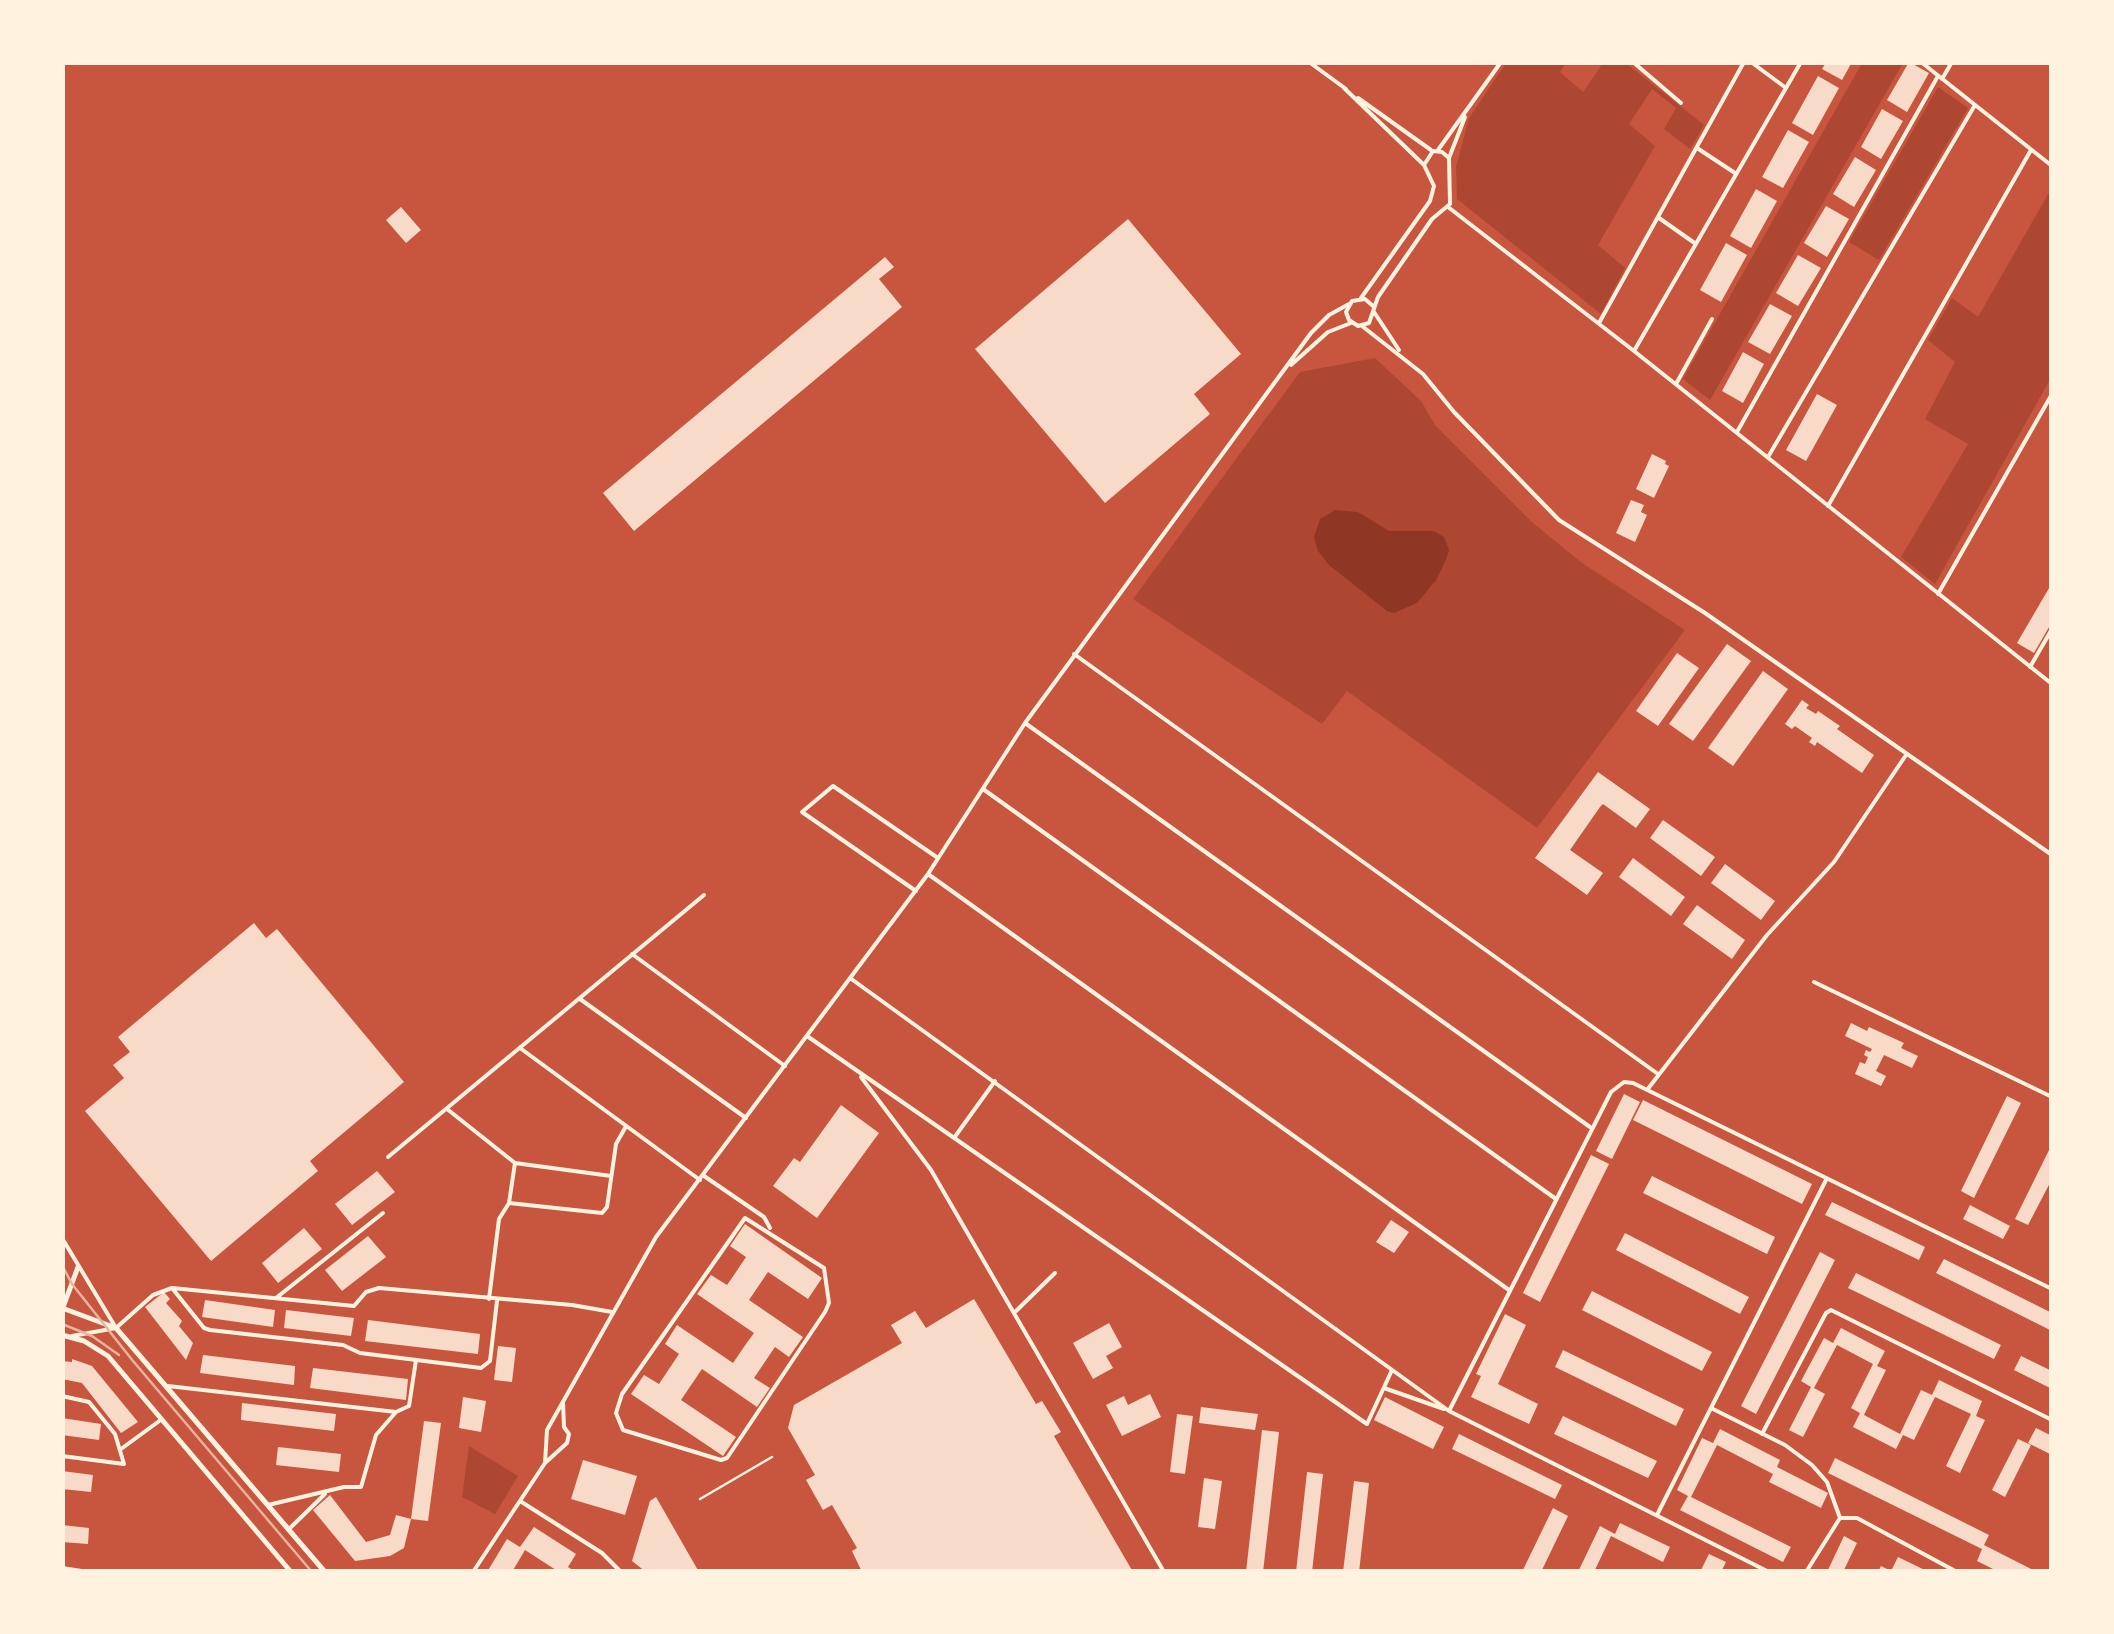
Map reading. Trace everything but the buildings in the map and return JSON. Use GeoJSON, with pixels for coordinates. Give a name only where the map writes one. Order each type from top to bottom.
{"type":"FeatureCollection","features":[{"type":"Feature","properties":{"kind":"main road"},"geometry":{"type":"LineString","coordinates":[[78,1267],[63,1309],[116,1328],[324,1572]]}},
{"type":"Feature","properties":{"kind":"main road"},"geometry":{"type":"LineString","coordinates":[[66,1335],[108,1356],[291,1572]]}},
{"type":"Feature","properties":{"kind":"street"},"geometry":{"type":"LineString","coordinates":[[1309,62],[1449,158]]}},
{"type":"Feature","properties":{"kind":"street"},"geometry":{"type":"LineString","coordinates":[[1424,165],[1501,62]]}},
{"type":"Feature","properties":{"kind":"street"},"geometry":{"type":"LineString","coordinates":[[1633,62],[1681,103]]}},
{"type":"Feature","properties":{"kind":"street"},"geometry":{"type":"LineString","coordinates":[[1599,322],[1748,62],[1786,88]]}},
{"type":"Feature","properties":{"kind":"street"},"geometry":{"type":"LineString","coordinates":[[1634,351],[1801,62]]}},
{"type":"Feature","properties":{"kind":"street"},"geometry":{"type":"LineString","coordinates":[[1922,62],[2052,166]]}},
{"type":"Feature","properties":{"kind":"street"},"geometry":{"type":"LineString","coordinates":[[1737,432],[1952,62]]}},
{"type":"Feature","properties":{"kind":"street"},"geometry":{"type":"LineString","coordinates":[[1344,88],[1424,165],[1433,182],[1432,207],[1439,212]]}},
{"type":"Feature","properties":{"kind":"street"},"geometry":{"type":"LineString","coordinates":[[1768,457],[1975,105]]}},
{"type":"Feature","properties":{"kind":"street"},"geometry":{"type":"LineString","coordinates":[[1448,208],[1449,158],[1466,112]]}},
{"type":"Feature","properties":{"kind":"street"},"geometry":{"type":"LineString","coordinates":[[1697,148],[1736,174]]}},
{"type":"Feature","properties":{"kind":"street"},"geometry":{"type":"LineString","coordinates":[[1828,506],[2031,150]]}},
{"type":"Feature","properties":{"kind":"street"},"geometry":{"type":"LineString","coordinates":[[545,1463],[549,1427],[647,1250],[916,891],[1025,723],[1280,375],[1322,320],[1361,298],[1430,200]]}},
{"type":"Feature","properties":{"kind":"street"},"geometry":{"type":"LineString","coordinates":[[1362,326],[1372,320],[1374,309],[1439,212],[1448,208]]}},
{"type":"Feature","properties":{"kind":"street"},"geometry":{"type":"LineString","coordinates":[[1448,208],[1599,322],[2052,684]]}},
{"type":"Feature","properties":{"kind":"street"},"geometry":{"type":"LineString","coordinates":[[1658,218],[1696,244]]}},
{"type":"Feature","properties":{"kind":"street"},"geometry":{"type":"LineString","coordinates":[[1361,298],[1374,309],[1401,354]]}},
{"type":"Feature","properties":{"kind":"street"},"geometry":{"type":"LineString","coordinates":[[1349,304],[1347,316],[1352,323]]}},
{"type":"Feature","properties":{"kind":"street"},"geometry":{"type":"LineString","coordinates":[[1676,384],[1712,320]]}},
{"type":"Feature","properties":{"kind":"street"},"geometry":{"type":"LineString","coordinates":[[1280,375],[1328,332],[1352,323],[1362,326],[1401,354],[1559,520],[1714,619],[2052,855]]}},
{"type":"Feature","properties":{"kind":"street"},"geometry":{"type":"LineString","coordinates":[[1938,594],[2052,394]]}},
{"type":"Feature","properties":{"kind":"street"},"geometry":{"type":"LineString","coordinates":[[2030,667],[2052,629]]}},
{"type":"Feature","properties":{"kind":"street"},"geometry":{"type":"LineString","coordinates":[[1074,654],[1658,1074]]}},
{"type":"Feature","properties":{"kind":"street"},"geometry":{"type":"LineString","coordinates":[[1025,723],[1592,1129]]}},
{"type":"Feature","properties":{"kind":"street"},"geometry":{"type":"LineString","coordinates":[[1647,1090],[1785,913],[1834,862],[1906,755]]}},
{"type":"Feature","properties":{"kind":"street"},"geometry":{"type":"LineString","coordinates":[[916,891],[802,812],[833,786],[939,858]]}},
{"type":"Feature","properties":{"kind":"street"},"geometry":{"type":"LineString","coordinates":[[981,787],[1556,1200]]}},
{"type":"Feature","properties":{"kind":"street"},"geometry":{"type":"LineString","coordinates":[[928,874],[1509,1290]]}},
{"type":"Feature","properties":{"kind":"street"},"geometry":{"type":"LineString","coordinates":[[388,1157],[704,895]]}},
{"type":"Feature","properties":{"kind":"street"},"geometry":{"type":"LineString","coordinates":[[632,954],[785,1066]]}},
{"type":"Feature","properties":{"kind":"street"},"geometry":{"type":"LineString","coordinates":[[850,978],[1449,1410]]}},
{"type":"Feature","properties":{"kind":"street"},"geometry":{"type":"LineString","coordinates":[[1814,982],[2052,1097]]}},
{"type":"Feature","properties":{"kind":"street"},"geometry":{"type":"LineString","coordinates":[[580,999],[746,1118]]}},
{"type":"Feature","properties":{"kind":"street"},"geometry":{"type":"LineString","coordinates":[[807,1036],[1367,1424],[1392,1370]]}},
{"type":"Feature","properties":{"kind":"street"},"geometry":{"type":"LineString","coordinates":[[520,1048],[625,1128],[764,1216],[772,1232],[824,1268],[828,1303],[727,1458],[721,1460],[623,1430],[616,1413],[622,1394],[740,1221],[751,1219],[772,1232]]}},
{"type":"Feature","properties":{"kind":"street"},"geometry":{"type":"LineString","coordinates":[[858,1073],[931,1170],[1164,1572]]}},
{"type":"Feature","properties":{"kind":"street"},"geometry":{"type":"LineString","coordinates":[[954,1138],[995,1081]]}},
{"type":"Feature","properties":{"kind":"street"},"geometry":{"type":"LineString","coordinates":[[1449,1410],[1615,1086],[1629,1082],[2052,1289]]}},
{"type":"Feature","properties":{"kind":"street"},"geometry":{"type":"LineString","coordinates":[[447,1110],[515,1163],[612,1176]]}},
{"type":"Feature","properties":{"kind":"street"},"geometry":{"type":"LineString","coordinates":[[509,1203],[602,1213],[607,1207],[616,1144],[625,1128]]}},
{"type":"Feature","properties":{"kind":"street"},"geometry":{"type":"LineString","coordinates":[[489,1300],[499,1219],[509,1203],[515,1163]]}},
{"type":"Feature","properties":{"kind":"street"},"geometry":{"type":"LineString","coordinates":[[1657,1515],[1826,1178]]}},
{"type":"Feature","properties":{"kind":"street"},"geometry":{"type":"LineString","coordinates":[[276,1298],[382,1214]]}},
{"type":"Feature","properties":{"kind":"street"},"geometry":{"type":"LineString","coordinates":[[62,1238],[116,1328]]}},
{"type":"Feature","properties":{"kind":"street"},"geometry":{"type":"LineString","coordinates":[[1014,1312],[1055,1273]]}},
{"type":"Feature","properties":{"kind":"street"},"geometry":{"type":"LineString","coordinates":[[66,1335],[116,1328],[153,1295],[172,1288],[354,1306],[366,1292],[379,1288],[612,1312]]}},
{"type":"Feature","properties":{"kind":"street"},"geometry":{"type":"LineString","coordinates":[[172,1288],[204,1328],[343,1345],[360,1353],[480,1368],[488,1366],[497,1300]]}},
{"type":"Feature","properties":{"kind":"street"},"geometry":{"type":"LineString","coordinates":[[1762,1434],[1831,1310],[2052,1420]]}},
{"type":"Feature","properties":{"kind":"street"},"geometry":{"type":"LineString","coordinates":[[268,1505],[360,1487],[379,1429],[396,1412],[410,1406],[416,1360]]}},
{"type":"Feature","properties":{"kind":"street"},"geometry":{"type":"LineString","coordinates":[[166,1386],[396,1412]]}},
{"type":"Feature","properties":{"kind":"street"},"geometry":{"type":"LineString","coordinates":[[1384,1388],[1449,1410],[1769,1572]]}},
{"type":"Feature","properties":{"kind":"street"},"geometry":{"type":"LineString","coordinates":[[62,1396],[90,1402],[114,1434],[124,1464],[62,1456]]}},
{"type":"Feature","properties":{"kind":"street"},"geometry":{"type":"LineString","coordinates":[[473,1572],[545,1463],[569,1437],[564,1426],[563,1398]]}},
{"type":"Feature","properties":{"kind":"street"},"geometry":{"type":"LineString","coordinates":[[1711,1408],[1801,1456],[1820,1472],[1833,1493],[1840,1518],[1806,1572]]}},
{"type":"Feature","properties":{"kind":"street"},"geometry":{"type":"LineString","coordinates":[[121,1449],[162,1419]]}},
{"type":"Feature","properties":{"kind":"street"},"geometry":{"type":"LineString","coordinates":[[549,1427],[564,1426]]}},
{"type":"Feature","properties":{"kind":"street"},"geometry":{"type":"LineString","coordinates":[[548,1443],[560,1448]]}},
{"type":"Feature","properties":{"kind":"street"},"geometry":{"type":"LineString","coordinates":[[289,1529],[328,1491]]}},
{"type":"Feature","properties":{"kind":"street"},"geometry":{"type":"LineString","coordinates":[[520,1501],[602,1553],[618,1571]]}},
{"type":"Feature","properties":{"kind":"street"},"geometry":{"type":"LineString","coordinates":[[1840,1518],[1856,1518],[1957,1572]]}},
{"type":"Feature","properties":{"kind":"street"},"geometry":{"type":"LineString","coordinates":[[62,1568],[88,1572]]}},
{"type":"Feature","properties":{"kind":"lane"},"geometry":{"type":"LineString","coordinates":[[700,1500],[772,1458]]}},
{"type":"Feature","properties":{"kind":"shaded area"},"geometry":{"type":"Polygon","coordinates":[[[1506,63],[1566,63],[1560,72],[1583,92],[1603,63],[1626,63],[1704,125],[1690,149],[1664,129],[1676,108],[1652,89],[1629,124],[1655,146],[1598,245],[1625,268],[1601,314],[1457,199],[1456,167],[1469,118],[1506,63]]]}},
{"type":"Feature","properties":{"kind":"shaded area"},"geometry":{"type":"Polygon","coordinates":[[[1862,63],[1903,63],[1710,400],[1683,379],[1862,63]]]}},
{"type":"Feature","properties":{"kind":"shaded area"},"geometry":{"type":"Polygon","coordinates":[[[1938,87],[1968,108],[1879,260],[1849,242],[1938,87]]]}},
{"type":"Feature","properties":{"kind":"shaded area"},"geometry":{"type":"Polygon","coordinates":[[[2051,189],[2051,378],[1935,584],[1901,557],[1968,444],[1925,419],[1955,362],[1928,340],[1952,298],[1978,317],[2051,189]]]}},
{"type":"Feature","properties":{"kind":"shaded area"},"geometry":{"type":"Polygon","coordinates":[[[1375,358],[1421,401],[1435,425],[1533,523],[1582,563],[1685,630],[1537,828],[1347,691],[1322,724],[1133,599],[1300,372],[1375,358]]]}},
{"type":"Feature","properties":{"kind":"shaded area"},"geometry":{"type":"Polygon","coordinates":[[[1335,510],[1358,512],[1389,531],[1434,531],[1444,537],[1449,550],[1446,559],[1437,579],[1417,603],[1394,613],[1387,611],[1329,565],[1318,551],[1314,537],[1320,519],[1335,510]]]}},
{"type":"Feature","properties":{"kind":"shaded area"},"geometry":{"type":"Polygon","coordinates":[[[469,1446],[518,1476],[495,1514],[462,1497],[469,1446]]]}},
{"type":"Feature","properties":{"kind":"tram line"},"geometry":{"type":"LineString","coordinates":[[62,1265],[72,1284],[133,1361],[312,1572]]}},
{"type":"Feature","properties":{"kind":"tram line"},"geometry":{"type":"LineString","coordinates":[[62,1324],[92,1336],[119,1355]]}}]}
